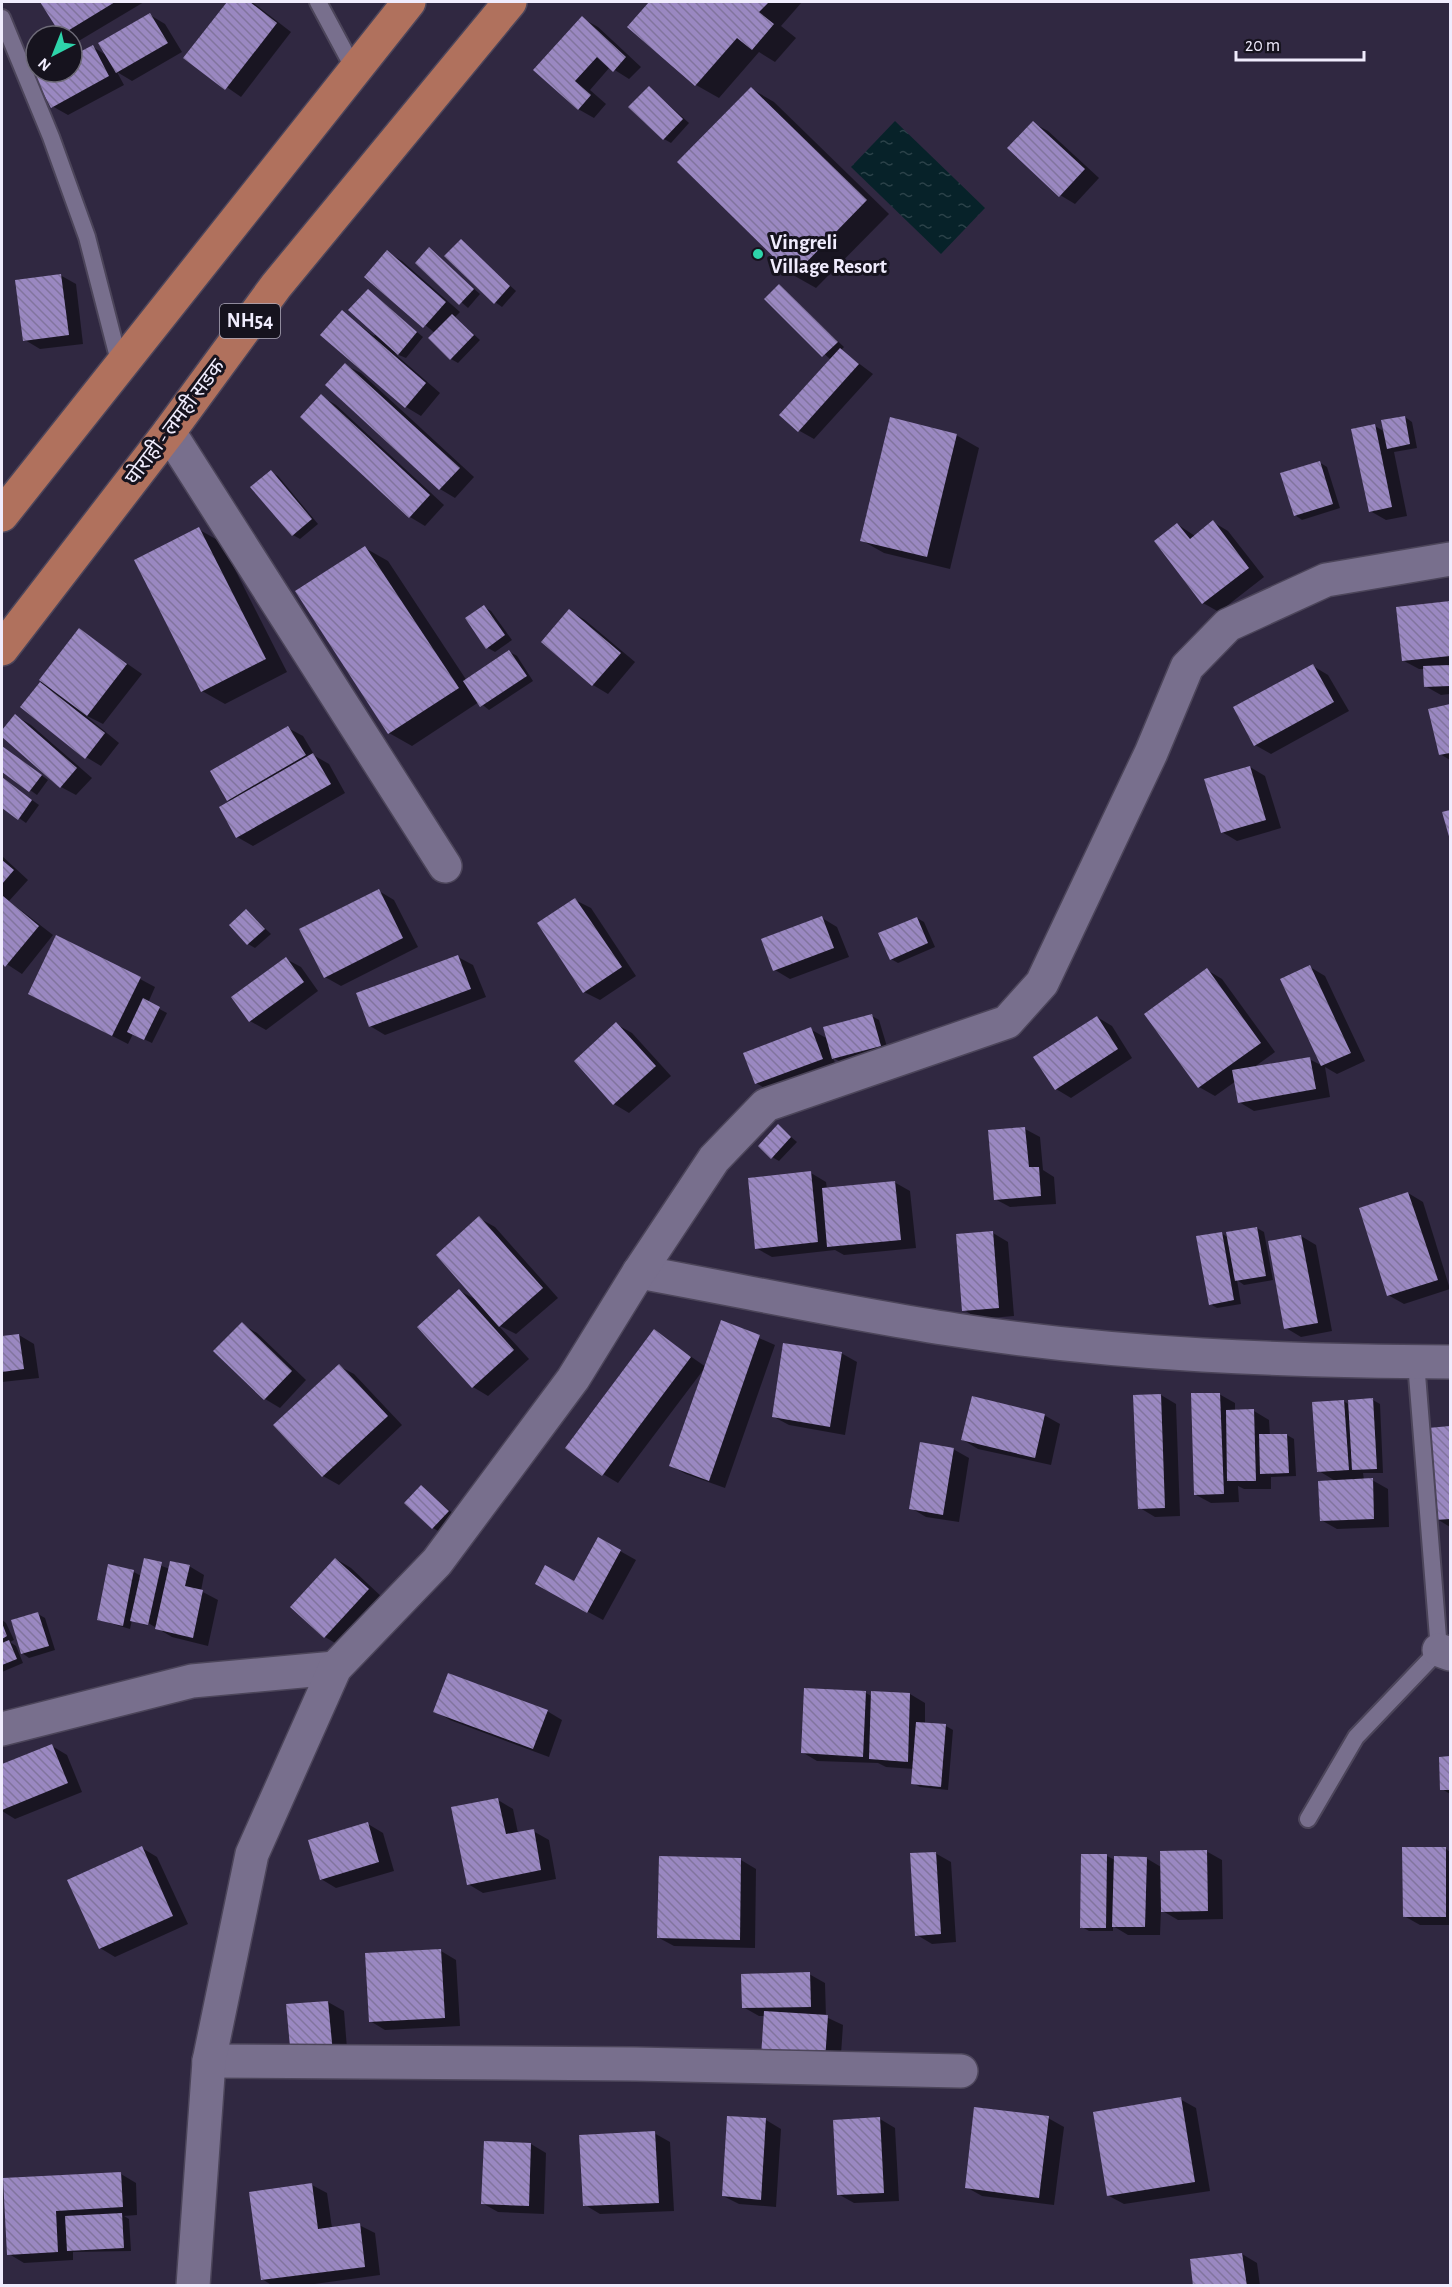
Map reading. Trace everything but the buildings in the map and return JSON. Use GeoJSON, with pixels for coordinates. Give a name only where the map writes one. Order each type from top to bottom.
{"type":"FeatureCollection","features":[{"type":"Feature","properties":{"kind":"main road"},"geometry":{"type":"LineString","coordinates":[[2,515],[409,2]]}},
{"type":"Feature","properties":{"kind":"main road","name":"घोराही - लमही सडक"},"geometry":{"type":"LineString","coordinates":[[2,649],[169,432],[276,286],[510,2]]}},
{"type":"Feature","properties":{"kind":"street"},"geometry":{"type":"LineString","coordinates":[[169,432],[445,866]]}},
{"type":"Feature","properties":{"kind":"street"},"geometry":{"type":"LineString","coordinates":[[193,2286],[209,2061],[252,1854],[335,1668],[437,1562],[573,1379],[639,1272],[714,1159],[766,1105],[1007,1022],[1042,983],[1151,753],[1187,667],[1227,625],[1326,580],[1450,560]]}},
{"type":"Feature","properties":{"kind":"street"},"geometry":{"type":"LineString","coordinates":[[639,1272],[956,1330],[1120,1350],[1340,1362],[1450,1362]]}},
{"type":"Feature","properties":{"kind":"street"},"geometry":{"type":"LineString","coordinates":[[2,1729],[192,1681],[335,1668]]}},
{"type":"Feature","properties":{"kind":"street"},"geometry":{"type":"LineString","coordinates":[[209,2061],[635,2064],[960,2071]]}},
{"type":"Feature","properties":{"kind":"lane"},"geometry":{"type":"LineString","coordinates":[[318,2],[354,69]]}},
{"type":"Feature","properties":{"kind":"lane"},"geometry":{"type":"LineString","coordinates":[[2,18],[51,137],[87,237],[120,365]]}},
{"type":"Feature","properties":{"kind":"lane"},"geometry":{"type":"LineString","coordinates":[[1308,1819],[1356,1737],[1445,1652],[1416,1362]]}},
{"type":"Feature","properties":{"kind":"water"},"geometry":{"type":"Polygon","coordinates":[[[895,121],[985,208],[941,254],[851,167],[895,121]]]}},
{"type":"Feature","properties":{"kind":"place","name":"Vingreli Village Resort"},"geometry":{"type":"Point","coordinates":[758,254]}}]}
